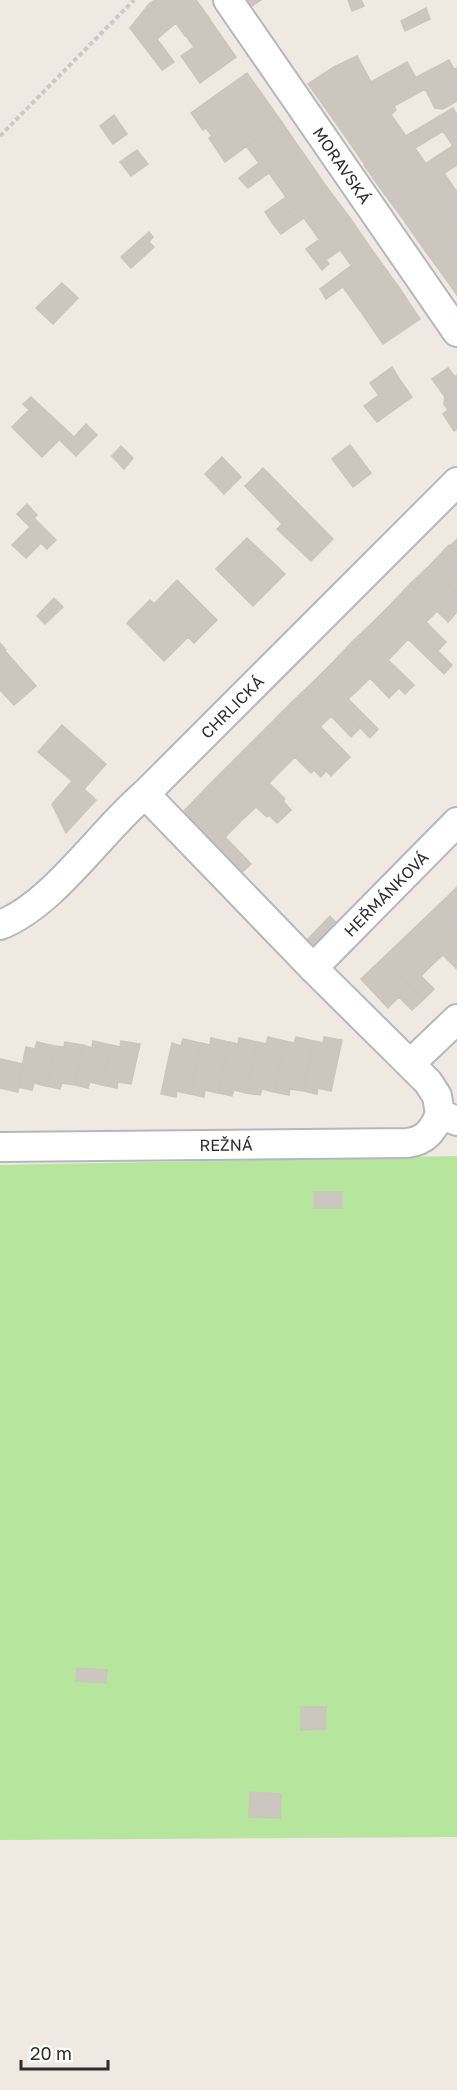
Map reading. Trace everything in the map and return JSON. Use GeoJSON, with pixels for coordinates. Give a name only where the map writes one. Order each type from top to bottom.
{"type":"FeatureCollection","features":[{"type":"Feature","properties":{"kind":"street","name":"MORAVSKÁ"},"geometry":{"type":"LineString","coordinates":[[228,0],[457,332]]}},
{"type":"Feature","properties":{"kind":"street","name":"CHRLICKÁ"},"geometry":{"type":"LineString","coordinates":[[0,925],[19,916],[59,882],[128,808],[145,794],[457,482]]}},
{"type":"Feature","properties":{"kind":"street","name":"REŽNÁ"},"geometry":{"type":"LineString","coordinates":[[0,1147],[407,1143],[418,1142],[435,1126],[448,1118],[428,1082],[313,968],[145,794]]}},
{"type":"Feature","properties":{"kind":"street","name":"HEŘMÁNKOVÁ"},"geometry":{"type":"LineString","coordinates":[[313,968],[457,822]]}},
{"type":"Feature","properties":{"kind":"street"},"geometry":{"type":"LineString","coordinates":[[410,1064],[457,1019]]}},
{"type":"Feature","properties":{"kind":"path"},"geometry":{"type":"LineString","coordinates":[[0,136],[134,0]]}},
{"type":"Feature","properties":{"kind":"green space"},"geometry":{"type":"Polygon","coordinates":[[[457,1156],[457,1837],[0,1840],[0,1165],[457,1156]]]}},
{"type":"Feature","properties":{"kind":"building"},"geometry":{"type":"Polygon","coordinates":[[[155,0],[196,0],[210,19],[185,36],[176,23],[157,39],[174,62],[162,70],[130,28],[149,4],[155,0]]]}},
{"type":"Feature","properties":{"kind":"building"},"geometry":{"type":"Polygon","coordinates":[[[248,0],[261,0],[252,6],[248,0]]]}},
{"type":"Feature","properties":{"kind":"building"},"geometry":{"type":"Polygon","coordinates":[[[348,0],[361,0],[364,6],[352,11],[348,0]]]}},
{"type":"Feature","properties":{"kind":"building"},"geometry":{"type":"Polygon","coordinates":[[[426,8],[430,19],[405,31],[401,21],[426,8]]]}},
{"type":"Feature","properties":{"kind":"building"},"geometry":{"type":"Polygon","coordinates":[[[210,20],[236,57],[200,83],[181,56],[194,47],[186,36],[210,20]]]}},
{"type":"Feature","properties":{"kind":"building"},"geometry":{"type":"Polygon","coordinates":[[[357,56],[371,82],[407,62],[416,78],[366,104],[365,102],[336,123],[308,84],[334,67],[357,56]]]}},
{"type":"Feature","properties":{"kind":"building"},"geometry":{"type":"Polygon","coordinates":[[[449,60],[454,69],[457,68],[457,101],[443,109],[435,108],[425,89],[394,106],[396,110],[391,115],[406,136],[365,165],[336,123],[365,102],[366,104],[449,60]]]}},
{"type":"Feature","properties":{"kind":"building"},"geometry":{"type":"Polygon","coordinates":[[[247,73],[281,121],[225,162],[209,138],[212,136],[206,128],[203,130],[191,113],[247,73]]]}},
{"type":"Feature","properties":{"kind":"building"},"geometry":{"type":"Polygon","coordinates":[[[453,108],[457,115],[457,143],[453,146],[443,131],[415,148],[426,164],[383,192],[364,165],[453,108]]]}},
{"type":"Feature","properties":{"kind":"building"},"geometry":{"type":"Polygon","coordinates":[[[114,115],[127,134],[113,144],[100,126],[114,115]]]}},
{"type":"Feature","properties":{"kind":"building"},"geometry":{"type":"Polygon","coordinates":[[[281,121],[301,150],[248,188],[239,178],[259,163],[246,146],[281,121]]]}},
{"type":"Feature","properties":{"kind":"building"},"geometry":{"type":"Polygon","coordinates":[[[457,143],[457,165],[444,173],[452,185],[403,219],[383,192],[457,143]]]}},
{"type":"Feature","properties":{"kind":"building"},"geometry":{"type":"Polygon","coordinates":[[[137,150],[148,164],[131,176],[120,162],[137,150]]]}},
{"type":"Feature","properties":{"kind":"building"},"geometry":{"type":"Polygon","coordinates":[[[301,150],[326,186],[273,224],[265,212],[286,197],[269,173],[301,150]]]}},
{"type":"Feature","properties":{"kind":"building"},"geometry":{"type":"Polygon","coordinates":[[[452,185],[457,192],[457,220],[421,245],[403,219],[452,185]]]}},
{"type":"Feature","properties":{"kind":"building"},"geometry":{"type":"Polygon","coordinates":[[[326,186],[350,218],[319,239],[304,218],[281,234],[273,224],[326,186]]]}},
{"type":"Feature","properties":{"kind":"building"},"geometry":{"type":"Polygon","coordinates":[[[350,218],[372,250],[351,265],[340,250],[326,260],[329,264],[322,270],[306,249],[350,218]]]}},
{"type":"Feature","properties":{"kind":"building"},"geometry":{"type":"Polygon","coordinates":[[[457,220],[457,269],[445,278],[421,245],[457,220]]]}},
{"type":"Feature","properties":{"kind":"building"},"geometry":{"type":"Polygon","coordinates":[[[149,232],[153,237],[149,242],[154,247],[131,268],[121,257],[149,232]]]}},
{"type":"Feature","properties":{"kind":"building"},"geometry":{"type":"Polygon","coordinates":[[[372,250],[398,286],[361,312],[343,287],[326,299],[320,289],[372,250]]]}},
{"type":"Feature","properties":{"kind":"building"},"geometry":{"type":"Polygon","coordinates":[[[457,269],[457,295],[445,278],[457,269]]]}},
{"type":"Feature","properties":{"kind":"building"},"geometry":{"type":"Polygon","coordinates":[[[62,283],[78,298],[53,324],[36,308],[62,283]]]}},
{"type":"Feature","properties":{"kind":"building"},"geometry":{"type":"Polygon","coordinates":[[[398,286],[420,319],[383,344],[361,312],[398,286]]]}},
{"type":"Feature","properties":{"kind":"building"},"geometry":{"type":"Polygon","coordinates":[[[392,367],[400,380],[379,396],[370,383],[392,367]]]}},
{"type":"Feature","properties":{"kind":"building"},"geometry":{"type":"Polygon","coordinates":[[[448,368],[455,377],[457,375],[457,429],[454,431],[443,414],[448,410],[444,404],[445,397],[432,379],[448,368]]]}},
{"type":"Feature","properties":{"kind":"building"},"geometry":{"type":"Polygon","coordinates":[[[400,380],[412,397],[377,422],[364,406],[400,380]]]}},
{"type":"Feature","properties":{"kind":"building"},"geometry":{"type":"Polygon","coordinates":[[[31,397],[74,437],[86,424],[97,435],[76,456],[23,404],[31,397]]]}},
{"type":"Feature","properties":{"kind":"building"},"geometry":{"type":"Polygon","coordinates":[[[29,410],[59,440],[42,457],[12,427],[29,410]]]}},
{"type":"Feature","properties":{"kind":"building"},"geometry":{"type":"Polygon","coordinates":[[[350,445],[371,473],[353,487],[332,459],[350,445]]]}},
{"type":"Feature","properties":{"kind":"building"},"geometry":{"type":"Polygon","coordinates":[[[121,446],[133,458],[124,469],[112,456],[121,446]]]}},
{"type":"Feature","properties":{"kind":"building"},"geometry":{"type":"Polygon","coordinates":[[[222,457],[241,477],[224,494],[205,474],[222,457]]]}},
{"type":"Feature","properties":{"kind":"building"},"geometry":{"type":"Polygon","coordinates":[[[263,468],[333,539],[311,561],[277,529],[282,524],[245,486],[263,468]]]}},
{"type":"Feature","properties":{"kind":"building"},"geometry":{"type":"Polygon","coordinates":[[[27,504],[37,515],[34,518],[56,540],[47,549],[41,543],[26,558],[12,545],[30,527],[17,514],[27,504]]]}},
{"type":"Feature","properties":{"kind":"building"},"geometry":{"type":"Polygon","coordinates":[[[247,538],[285,574],[253,606],[216,569],[247,538]]]}},
{"type":"Feature","properties":{"kind":"building"},"geometry":{"type":"Polygon","coordinates":[[[457,539],[457,553],[450,546],[457,539]]]}},
{"type":"Feature","properties":{"kind":"building"},"geometry":{"type":"Polygon","coordinates":[[[449,545],[457,553],[457,593],[430,565],[449,545]]]}},
{"type":"Feature","properties":{"kind":"building"},"geometry":{"type":"Polygon","coordinates":[[[430,565],[457,593],[457,612],[448,622],[410,584],[430,565]]]}},
{"type":"Feature","properties":{"kind":"building"},"geometry":{"type":"Polygon","coordinates":[[[177,580],[217,620],[194,643],[154,604],[177,580]]]}},
{"type":"Feature","properties":{"kind":"building"},"geometry":{"type":"Polygon","coordinates":[[[410,584],[437,611],[426,622],[446,642],[438,651],[391,604],[410,584]]]}},
{"type":"Feature","properties":{"kind":"building"},"geometry":{"type":"Polygon","coordinates":[[[54,598],[63,607],[45,624],[37,616],[54,598]]]}},
{"type":"Feature","properties":{"kind":"building"},"geometry":{"type":"Polygon","coordinates":[[[150,600],[188,637],[164,661],[127,623],[150,600]]]}},
{"type":"Feature","properties":{"kind":"building"},"geometry":{"type":"Polygon","coordinates":[[[391,604],[452,665],[444,674],[408,639],[398,650],[372,623],[391,604]]]}},
{"type":"Feature","properties":{"kind":"building"},"geometry":{"type":"Polygon","coordinates":[[[372,623],[398,650],[388,660],[414,685],[405,694],[352,642],[372,623]]]}},
{"type":"Feature","properties":{"kind":"building"},"geometry":{"type":"Polygon","coordinates":[[[352,642],[399,688],[389,698],[370,678],[359,689],[333,662],[352,642]]]}},
{"type":"Feature","properties":{"kind":"building"},"geometry":{"type":"Polygon","coordinates":[[[0,643],[36,686],[14,705],[0,690],[0,643]]]}},
{"type":"Feature","properties":{"kind":"building"},"geometry":{"type":"Polygon","coordinates":[[[333,662],[359,689],[348,699],[378,729],[370,738],[314,681],[333,662]]]}},
{"type":"Feature","properties":{"kind":"building"},"geometry":{"type":"Polygon","coordinates":[[[314,681],[360,728],[351,737],[331,716],[320,727],[294,700],[314,681]]]}},
{"type":"Feature","properties":{"kind":"building"},"geometry":{"type":"Polygon","coordinates":[[[294,700],[350,757],[331,776],[275,719],[294,700]]]}},
{"type":"Feature","properties":{"kind":"building"},"geometry":{"type":"Polygon","coordinates":[[[275,719],[326,771],[321,777],[314,770],[311,773],[295,757],[282,770],[253,741],[275,719]]]}},
{"type":"Feature","properties":{"kind":"building"},"geometry":{"type":"Polygon","coordinates":[[[62,725],[106,764],[84,789],[96,800],[66,833],[52,804],[72,781],[38,752],[62,725]]]}},
{"type":"Feature","properties":{"kind":"building"},"geometry":{"type":"Polygon","coordinates":[[[253,741],[282,770],[269,783],[285,799],[283,801],[291,810],[284,817],[232,762],[253,741]]]}},
{"type":"Feature","properties":{"kind":"building"},"geometry":{"type":"Polygon","coordinates":[[[232,762],[284,817],[277,823],[256,807],[240,822],[207,787],[232,762]]]}},
{"type":"Feature","properties":{"kind":"building"},"geometry":{"type":"Polygon","coordinates":[[[207,787],[240,822],[225,837],[251,864],[240,874],[182,813],[207,787]]]}},
{"type":"Feature","properties":{"kind":"building"},"geometry":{"type":"Polygon","coordinates":[[[457,887],[457,903],[449,895],[457,887]]]}},
{"type":"Feature","properties":{"kind":"building"},"geometry":{"type":"Polygon","coordinates":[[[449,895],[457,903],[457,947],[427,916],[449,895]]]}},
{"type":"Feature","properties":{"kind":"building"},"geometry":{"type":"Polygon","coordinates":[[[330,916],[340,927],[315,953],[305,942],[330,916]]]}},
{"type":"Feature","properties":{"kind":"building"},"geometry":{"type":"Polygon","coordinates":[[[427,916],[457,947],[456,968],[443,955],[432,965],[405,937],[427,916]]]}},
{"type":"Feature","properties":{"kind":"building"},"geometry":{"type":"Polygon","coordinates":[[[405,937],[432,965],[421,976],[434,989],[423,1000],[383,958],[405,937]]]}},
{"type":"Feature","properties":{"kind":"building"},"geometry":{"type":"Polygon","coordinates":[[[383,958],[423,1000],[412,1010],[399,997],[388,1008],[361,979],[383,958]]]}},
{"type":"Feature","properties":{"kind":"building"},"geometry":{"type":"Polygon","coordinates":[[[268,1037],[285,1041],[274,1092],[262,1089],[260,1095],[246,1093],[257,1042],[266,1044],[268,1037]]]}},
{"type":"Feature","properties":{"kind":"building"},"geometry":{"type":"Polygon","coordinates":[[[296,1037],[314,1041],[303,1091],[290,1089],[289,1095],[274,1092],[285,1041],[294,1043],[296,1037]]]}},
{"type":"Feature","properties":{"kind":"building"},"geometry":{"type":"Polygon","coordinates":[[[324,1037],[342,1040],[331,1091],[318,1088],[317,1094],[303,1091],[314,1041],[323,1043],[324,1037]]]}},
{"type":"Feature","properties":{"kind":"building"},"geometry":{"type":"Polygon","coordinates":[[[211,1038],[229,1042],[218,1093],[205,1090],[204,1097],[190,1094],[201,1043],[210,1045],[211,1038]]]}},
{"type":"Feature","properties":{"kind":"building"},"geometry":{"type":"Polygon","coordinates":[[[239,1038],[257,1042],[246,1093],[234,1090],[232,1096],[218,1093],[229,1042],[238,1044],[239,1038]]]}},
{"type":"Feature","properties":{"kind":"building"},"geometry":{"type":"Polygon","coordinates":[[[183,1039],[201,1043],[190,1094],[177,1091],[176,1097],[161,1094],[172,1043],[181,1046],[183,1039]]]}},
{"type":"Feature","properties":{"kind":"building"},"geometry":{"type":"Polygon","coordinates":[[[93,1041],[111,1045],[102,1085],[90,1082],[88,1088],[75,1085],[83,1045],[92,1048],[93,1041]]]}},
{"type":"Feature","properties":{"kind":"building"},"geometry":{"type":"Polygon","coordinates":[[[121,1041],[140,1044],[131,1084],[118,1082],[117,1088],[102,1085],[111,1045],[120,1047],[121,1041]]]}},
{"type":"Feature","properties":{"kind":"building"},"geometry":{"type":"Polygon","coordinates":[[[37,1042],[55,1046],[46,1086],[34,1083],[32,1090],[18,1087],[26,1047],[35,1049],[37,1042]]]}},
{"type":"Feature","properties":{"kind":"building"},"geometry":{"type":"Polygon","coordinates":[[[65,1042],[83,1045],[75,1085],[62,1083],[60,1089],[46,1086],[55,1046],[64,1047],[65,1042]]]}},
{"type":"Feature","properties":{"kind":"building"},"geometry":{"type":"Polygon","coordinates":[[[0,1059],[23,1064],[18,1092],[0,1088],[0,1059]]]}},
{"type":"Feature","properties":{"kind":"building"},"geometry":{"type":"Polygon","coordinates":[[[314,1192],[342,1192],[342,1208],[314,1208],[314,1192]]]}},
{"type":"Feature","properties":{"kind":"building"},"geometry":{"type":"Polygon","coordinates":[[[77,1668],[107,1670],[106,1683],[76,1681],[77,1668]]]}},
{"type":"Feature","properties":{"kind":"building"},"geometry":{"type":"Polygon","coordinates":[[[301,1707],[326,1707],[326,1729],[301,1730],[301,1707]]]}},
{"type":"Feature","properties":{"kind":"building"},"geometry":{"type":"Polygon","coordinates":[[[250,1792],[281,1794],[280,1818],[249,1817],[250,1792]]]}}]}
